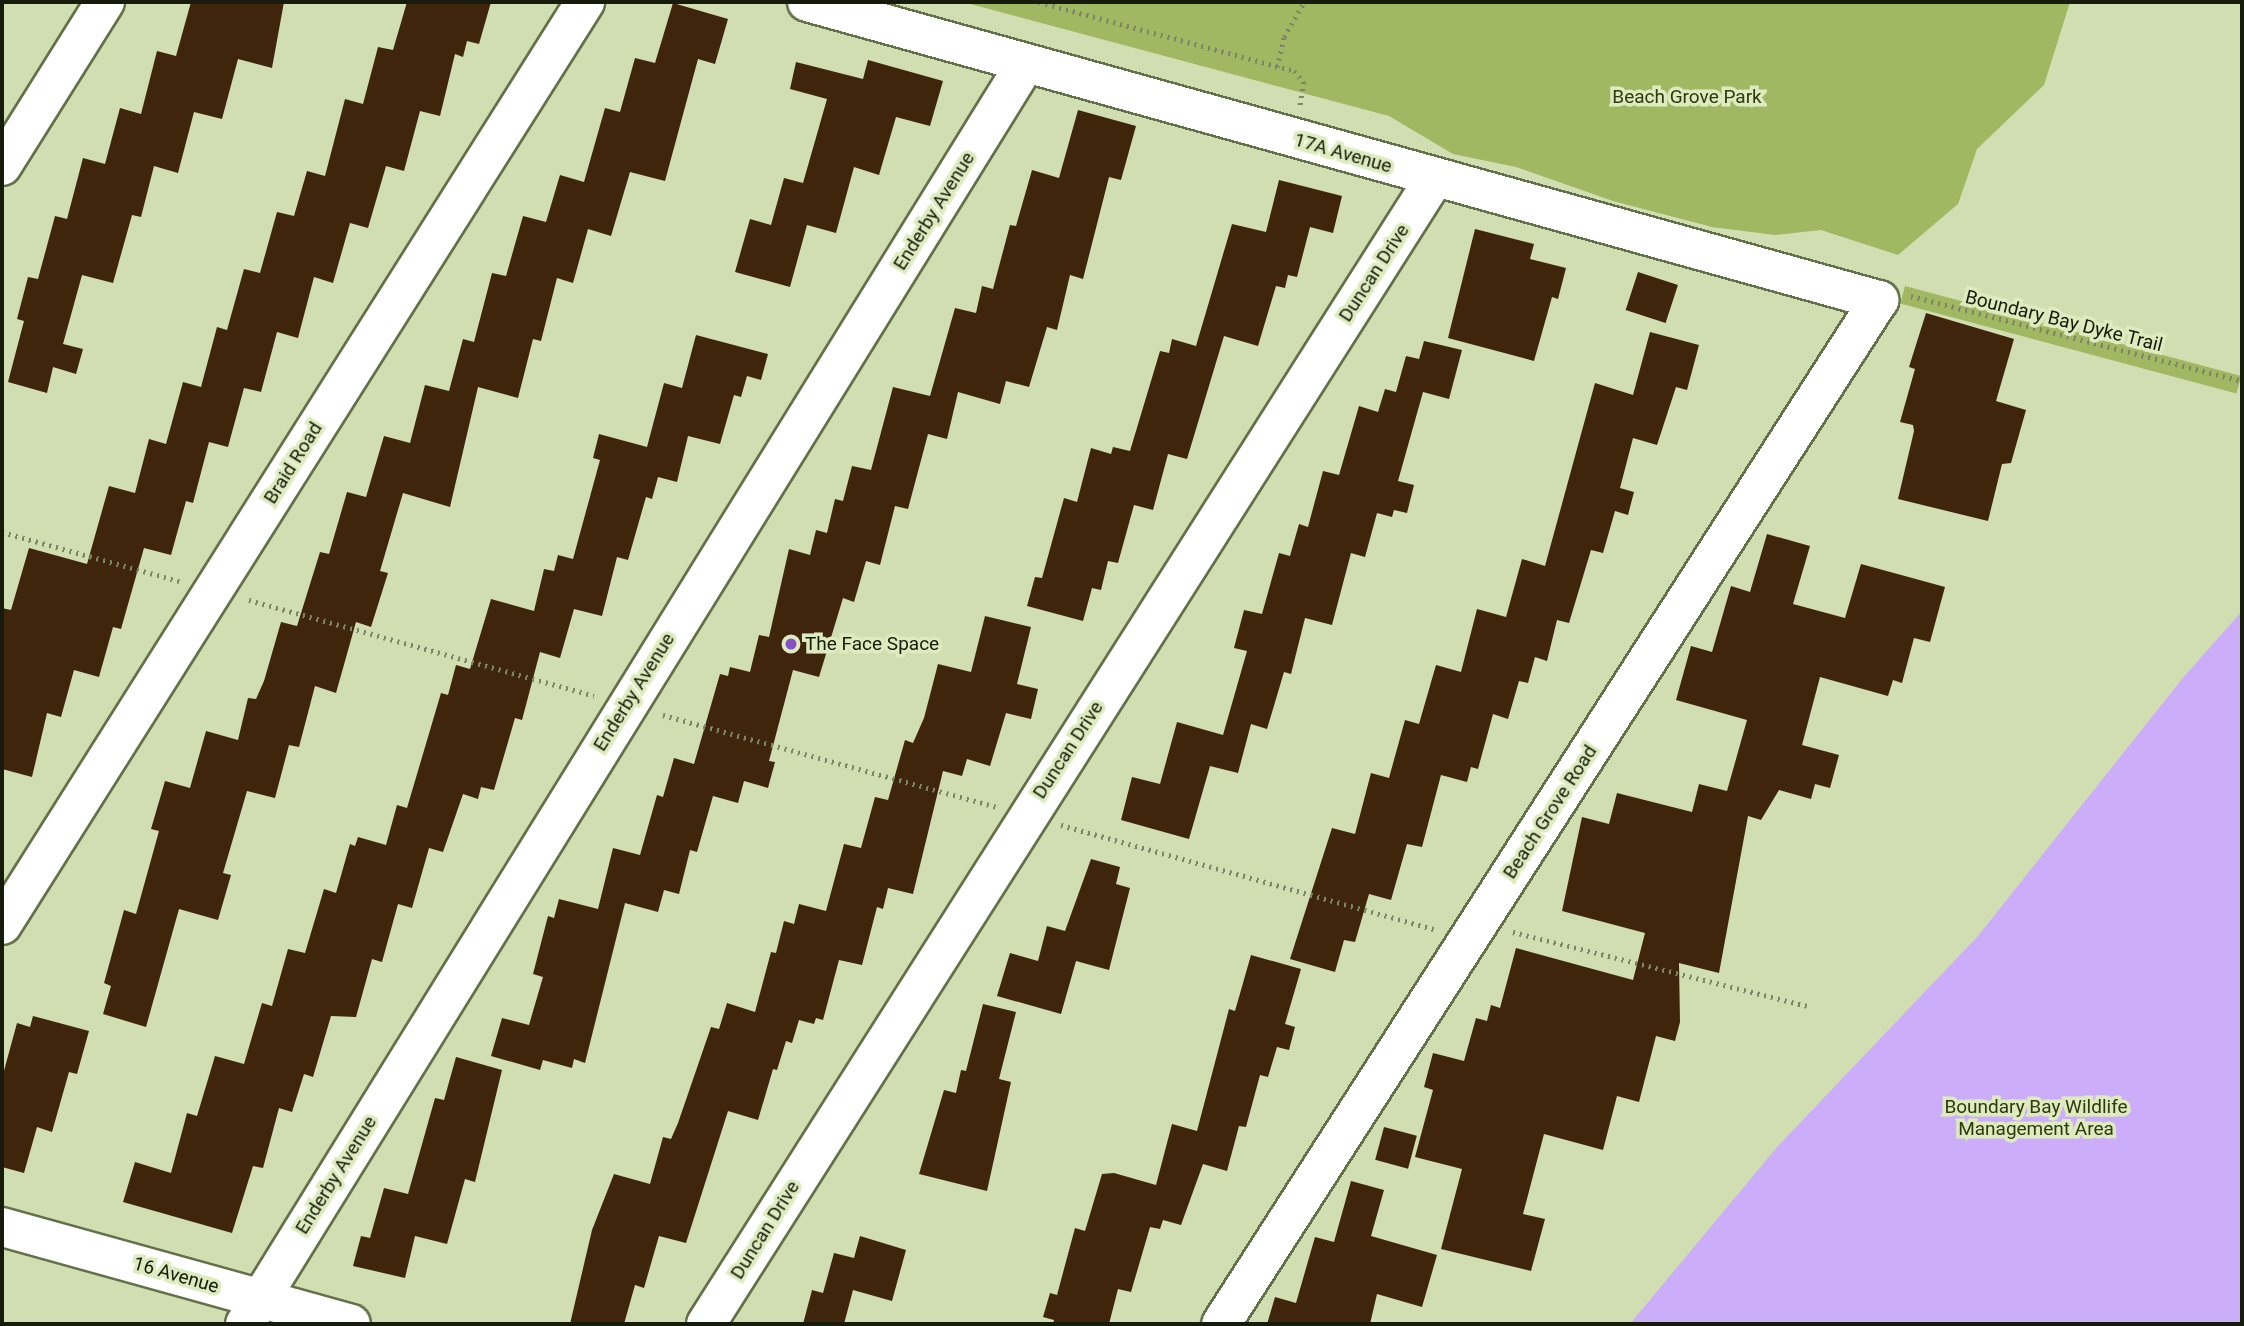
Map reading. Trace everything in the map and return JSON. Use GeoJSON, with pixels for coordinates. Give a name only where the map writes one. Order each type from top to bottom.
{"type":"FeatureCollection","features":[{"type":"Feature","properties":{"kind":"street"},"geometry":{"type":"LineString","coordinates":[[2,166],[105,2]]}},
{"type":"Feature","properties":{"kind":"street","name":"Braid Road"},"geometry":{"type":"LineString","coordinates":[[2,925],[585,2]]}},
{"type":"Feature","properties":{"kind":"street","name":"17A Avenue"},"geometry":{"type":"LineString","coordinates":[[807,2],[1434,179],[1879,300]]}},
{"type":"Feature","properties":{"kind":"street","name":"Enderby Avenue"},"geometry":{"type":"LineString","coordinates":[[252,1311],[1026,63]]}},
{"type":"Feature","properties":{"kind":"street","name":"Duncan Drive"},"geometry":{"type":"LineString","coordinates":[[706,1324],[1026,815],[1434,179]]}},
{"type":"Feature","properties":{"kind":"street","name":"Beach Grove Road"},"geometry":{"type":"LineString","coordinates":[[1221,1324],[1879,300]]}},
{"type":"Feature","properties":{"kind":"street","name":"16 Avenue"},"geometry":{"type":"LineString","coordinates":[[2,1227],[252,1311],[351,1324]]}},
{"type":"Feature","properties":{"kind":"path"},"geometry":{"type":"LineString","coordinates":[[1039,2],[1294,71],[1304,82],[1294,139]]}},
{"type":"Feature","properties":{"kind":"path"},"geometry":{"type":"LineString","coordinates":[[1277,67],[1284,37],[1304,2]]}},
{"type":"Feature","properties":{"kind":"path","name":"Boundary Bay Dyke Trail"},"geometry":{"type":"LineString","coordinates":[[1879,300],[1898,293],[2242,381]]}},
{"type":"Feature","properties":{"kind":"path"},"geometry":{"type":"LineString","coordinates":[[2,532],[1469,939],[1499,928],[1807,1006]]}},
{"type":"Feature","properties":{"kind":"green space","name":"Beach Grove Park"},"geometry":{"type":"Polygon","coordinates":[[[963,2],[2070,2],[2044,85],[1977,149],[1958,204],[1898,255],[1821,230],[1775,235],[1712,227],[1613,201],[1516,167],[1453,154],[1389,116],[963,2]]]}},
{"type":"Feature","properties":{"kind":"green space"},"geometry":{"type":"Polygon","coordinates":[[[1905,286],[2241,376],[2236,393],[1900,303],[1905,286]]]}},
{"type":"Feature","properties":{"kind":"shaded area","name":"Boundary Bay Wildlife Management Area"},"geometry":{"type":"Polygon","coordinates":[[[2242,611],[2242,1324],[1630,1324],[1778,1146],[1978,936],[2182,679],[2242,611]]]}},
{"type":"Feature","properties":{"kind":"building"},"geometry":{"type":"Polygon","coordinates":[[[191,2],[284,2],[272,68],[238,59],[222,119],[194,112],[178,173],[154,166],[141,217],[132,215],[113,283],[82,275],[63,344],[83,349],[76,374],[53,367],[47,393],[8,382],[24,321],[17,319],[28,277],[38,279],[55,216],[67,219],[83,158],[105,164],[120,108],[141,114],[157,51],[176,56],[191,2]]]}},
{"type":"Feature","properties":{"kind":"building"},"geometry":{"type":"Polygon","coordinates":[[[407,2],[491,2],[479,44],[467,41],[463,57],[455,54],[440,116],[420,111],[404,171],[386,166],[368,228],[350,223],[333,283],[314,277],[298,338],[277,332],[261,392],[244,388],[228,447],[209,442],[193,503],[186,501],[171,555],[144,548],[121,629],[113,627],[99,677],[74,670],[61,717],[47,713],[32,777],[2,769],[2,608],[11,610],[29,548],[87,564],[109,486],[135,493],[149,439],[166,444],[183,382],[201,387],[217,327],[227,330],[244,269],[260,273],[277,212],[294,216],[307,171],[325,176],[345,99],[363,104],[378,47],[393,50],[407,2]]]}},
{"type":"Feature","properties":{"kind":"building"},"geometry":{"type":"Polygon","coordinates":[[[673,3],[728,19],[715,64],[698,59],[665,181],[630,172],[611,236],[588,229],[573,283],[557,278],[541,341],[533,339],[518,398],[478,387],[450,507],[403,493],[380,571],[388,573],[371,627],[356,622],[336,693],[315,686],[299,747],[289,745],[275,798],[247,791],[223,873],[231,875],[218,920],[179,909],[146,1027],[103,1014],[111,986],[104,983],[124,910],[136,914],[159,831],[151,829],[165,781],[190,788],[206,731],[238,740],[248,698],[256,699],[264,681],[281,622],[297,626],[320,552],[329,554],[347,492],[366,497],[384,436],[410,443],[425,385],[449,391],[463,339],[474,342],[492,273],[506,276],[523,216],[546,222],[560,175],[584,182],[605,108],[620,112],[635,58],[655,63],[673,3]]]}},
{"type":"Feature","properties":{"kind":"building"},"geometry":{"type":"Polygon","coordinates":[[[868,60],[943,81],[930,126],[896,117],[879,175],[854,167],[836,233],[807,225],[790,287],[735,272],[750,219],[771,225],[784,178],[803,183],[827,99],[790,89],[796,62],[863,79],[868,60]]]}},
{"type":"Feature","properties":{"kind":"building"},"geometry":{"type":"Polygon","coordinates":[[[1078,110],[1136,126],[1121,180],[1109,177],[1083,279],[1070,275],[1057,330],[1047,327],[1029,387],[1006,381],[1000,404],[958,392],[947,439],[928,434],[908,509],[895,506],[880,565],[866,561],[854,602],[843,598],[819,677],[793,670],[769,761],[775,762],[768,788],[744,781],[738,803],[713,796],[697,852],[690,850],[679,894],[664,890],[658,912],[625,903],[585,1063],[574,1059],[572,1068],[543,1060],[540,1070],[491,1056],[502,1018],[529,1025],[543,977],[533,974],[548,916],[554,918],[559,899],[598,909],[613,848],[640,855],[657,795],[663,797],[674,758],[694,764],[720,674],[728,676],[730,667],[750,672],[759,635],[769,637],[789,549],[810,555],[816,530],[827,533],[835,499],[843,501],[852,466],[871,470],[893,387],[930,396],[955,308],[976,313],[982,286],[993,289],[1010,225],[1016,226],[1032,170],[1059,178],[1078,110]]]}},
{"type":"Feature","properties":{"kind":"building"},"geometry":{"type":"Polygon","coordinates":[[[1279,180],[1342,196],[1333,233],[1310,227],[1297,277],[1288,275],[1285,288],[1276,286],[1258,346],[1224,336],[1187,459],[1168,454],[1153,510],[1134,505],[1118,563],[1108,561],[1101,590],[1092,588],[1083,621],[1027,606],[1035,577],[1042,578],[1064,498],[1077,502],[1091,448],[1111,454],[1113,447],[1130,451],[1160,351],[1169,353],[1172,339],[1196,346],[1232,224],[1266,232],[1279,180]]]}},
{"type":"Feature","properties":{"kind":"building"},"geometry":{"type":"Polygon","coordinates":[[[1475,229],[1534,244],[1530,259],[1566,268],[1558,299],[1552,297],[1534,361],[1448,338],[1475,229]]]}},
{"type":"Feature","properties":{"kind":"building"},"geometry":{"type":"Polygon","coordinates":[[[1638,272],[1678,285],[1666,323],[1626,310],[1638,272]]]}},
{"type":"Feature","properties":{"kind":"building"},"geometry":{"type":"Polygon","coordinates":[[[1926,313],[2014,339],[1996,401],[2026,410],[2011,463],[2002,464],[1988,521],[1898,499],[1914,431],[1913,425],[1900,422],[1915,369],[1909,367],[1926,313]]]}},
{"type":"Feature","properties":{"kind":"building"},"geometry":{"type":"Polygon","coordinates":[[[1650,332],[1699,345],[1687,390],[1676,387],[1657,445],[1633,438],[1620,488],[1634,492],[1628,515],[1615,511],[1603,553],[1591,550],[1569,623],[1557,620],[1547,661],[1535,657],[1528,683],[1519,681],[1508,719],[1493,714],[1478,769],[1471,767],[1467,782],[1441,775],[1422,847],[1407,844],[1391,900],[1369,894],[1355,942],[1344,940],[1335,972],[1290,959],[1332,828],[1355,834],[1371,773],[1389,778],[1405,720],[1419,724],[1436,665],[1461,672],[1477,609],[1506,617],[1522,559],[1545,566],[1595,383],[1633,395],[1650,332]]]}},
{"type":"Feature","properties":{"kind":"building"},"geometry":{"type":"Polygon","coordinates":[[[696,335],[768,354],[761,380],[747,376],[741,397],[734,395],[720,444],[688,436],[677,482],[658,477],[652,499],[646,497],[628,560],[617,557],[602,616],[574,609],[560,658],[540,652],[522,720],[515,718],[494,790],[481,787],[478,799],[463,794],[443,852],[429,848],[412,908],[398,904],[382,962],[372,959],[356,1017],[331,1016],[313,1077],[304,1074],[292,1112],[279,1108],[263,1168],[253,1166],[232,1233],[123,1202],[135,1162],[171,1173],[187,1113],[197,1116],[215,1056],[244,1064],[262,1003],[272,1006],[288,949],[305,953],[324,889],[336,893],[350,844],[355,846],[358,837],[386,845],[397,805],[407,808],[441,693],[448,695],[456,665],[470,669],[491,599],[534,611],[544,569],[554,571],[558,555],[573,559],[600,460],[593,458],[599,434],[647,447],[664,383],[682,388],[696,335]]]}},
{"type":"Feature","properties":{"kind":"building"},"geometry":{"type":"Polygon","coordinates":[[[1424,341],[1462,350],[1449,399],[1423,392],[1398,481],[1414,485],[1407,513],[1394,510],[1392,517],[1377,513],[1365,557],[1351,553],[1332,625],[1305,618],[1291,674],[1284,672],[1267,729],[1251,724],[1238,773],[1210,766],[1189,839],[1121,820],[1132,777],[1160,784],[1177,722],[1223,735],[1247,651],[1234,648],[1244,610],[1262,614],[1279,553],[1290,556],[1299,524],[1308,527],[1323,471],[1339,475],[1359,406],[1378,412],[1385,389],[1396,392],[1406,356],[1419,359],[1424,341]]]}},
{"type":"Feature","properties":{"kind":"building"},"geometry":{"type":"Polygon","coordinates":[[[1767,534],[1810,546],[1793,604],[1845,618],[1861,564],[1945,587],[1930,642],[1914,638],[1902,683],[1893,680],[1888,696],[1820,677],[1802,745],[1839,755],[1830,788],[1815,784],[1811,799],[1779,790],[1761,820],[1748,816],[1719,973],[1679,963],[1680,1022],[1675,1041],[1656,1036],[1639,1102],[1617,1096],[1603,1150],[1544,1134],[1523,1214],[1545,1219],[1531,1271],[1441,1249],[1462,1169],[1415,1157],[1433,1090],[1424,1087],[1433,1053],[1464,1061],[1476,1018],[1487,1021],[1491,1005],[1500,1008],[1516,948],[1633,980],[1645,933],[1562,911],[1582,817],[1609,824],[1617,793],[1692,812],[1699,784],[1727,791],[1747,720],[1676,700],[1691,646],[1712,652],[1731,586],[1750,592],[1767,534]]]}},
{"type":"Feature","properties":{"kind":"building"},"geometry":{"type":"Polygon","coordinates":[[[985,616],[1031,627],[1017,684],[1038,689],[1031,719],[1006,713],[990,766],[967,759],[962,776],[943,771],[913,894],[888,888],[883,909],[877,907],[862,965],[839,960],[823,1020],[816,1018],[814,1024],[799,1020],[792,1043],[786,1041],[777,1070],[773,1069],[758,1120],[728,1111],[686,1243],[659,1236],[644,1288],[635,1285],[624,1324],[570,1324],[592,1230],[614,1174],[650,1184],[663,1137],[671,1139],[678,1123],[711,1027],[719,1029],[727,1003],[755,1012],[771,952],[776,953],[784,921],[794,924],[799,904],[826,911],[844,844],[861,848],[875,797],[888,800],[905,740],[913,743],[924,718],[938,664],[971,672],[985,616]]]}},
{"type":"Feature","properties":{"kind":"building"},"geometry":{"type":"Polygon","coordinates":[[[1091,859],[1120,867],[1116,884],[1130,888],[1109,970],[1076,961],[1061,1014],[997,996],[1010,953],[1038,961],[1047,926],[1065,931],[1091,859]]]}},
{"type":"Feature","properties":{"kind":"building"},"geometry":{"type":"Polygon","coordinates":[[[1251,955],[1301,969],[1285,1024],[1295,1027],[1289,1050],[1277,1047],[1268,1077],[1260,1075],[1246,1127],[1239,1126],[1227,1171],[1203,1164],[1181,1225],[1163,1220],[1160,1229],[1150,1227],[1131,1292],[1118,1289],[1109,1324],[1053,1324],[1054,1320],[1043,1317],[1050,1293],[1057,1295],[1075,1228],[1085,1231],[1102,1174],[1114,1173],[1156,1185],[1172,1124],[1197,1131],[1229,1009],[1235,1011],[1251,955]]]}},
{"type":"Feature","properties":{"kind":"building"},"geometry":{"type":"Polygon","coordinates":[[[983,1004],[1016,1012],[999,1079],[1011,1082],[987,1191],[919,1174],[944,1090],[956,1093],[961,1070],[966,1071],[983,1004]]]}},
{"type":"Feature","properties":{"kind":"building"},"geometry":{"type":"Polygon","coordinates":[[[33,1016],[89,1031],[77,1074],[69,1072],[52,1132],[37,1127],[24,1173],[2,1167],[2,1078],[17,1023],[30,1027],[33,1016]]]}},
{"type":"Feature","properties":{"kind":"building"},"geometry":{"type":"Polygon","coordinates":[[[456,1057],[502,1070],[475,1182],[465,1179],[447,1244],[415,1236],[405,1278],[353,1266],[361,1236],[370,1238],[384,1188],[408,1194],[435,1098],[444,1100],[456,1057]]]}},
{"type":"Feature","properties":{"kind":"building"},"geometry":{"type":"Polygon","coordinates":[[[1384,1127],[1417,1136],[1408,1169],[1375,1160],[1384,1127]]]}},
{"type":"Feature","properties":{"kind":"building"},"geometry":{"type":"Polygon","coordinates":[[[1351,1181],[1384,1190],[1371,1236],[1437,1255],[1422,1307],[1377,1294],[1370,1324],[1267,1324],[1275,1297],[1296,1303],[1315,1237],[1334,1242],[1351,1181]]]}},
{"type":"Feature","properties":{"kind":"building"},"geometry":{"type":"Polygon","coordinates":[[[860,1236],[906,1250],[892,1301],[853,1290],[844,1324],[803,1324],[812,1290],[823,1293],[834,1253],[854,1258],[860,1236]]]}},
{"type":"Feature","properties":{"kind":"place","name":"The Face Space"},"geometry":{"type":"Point","coordinates":[791,644]}}]}
